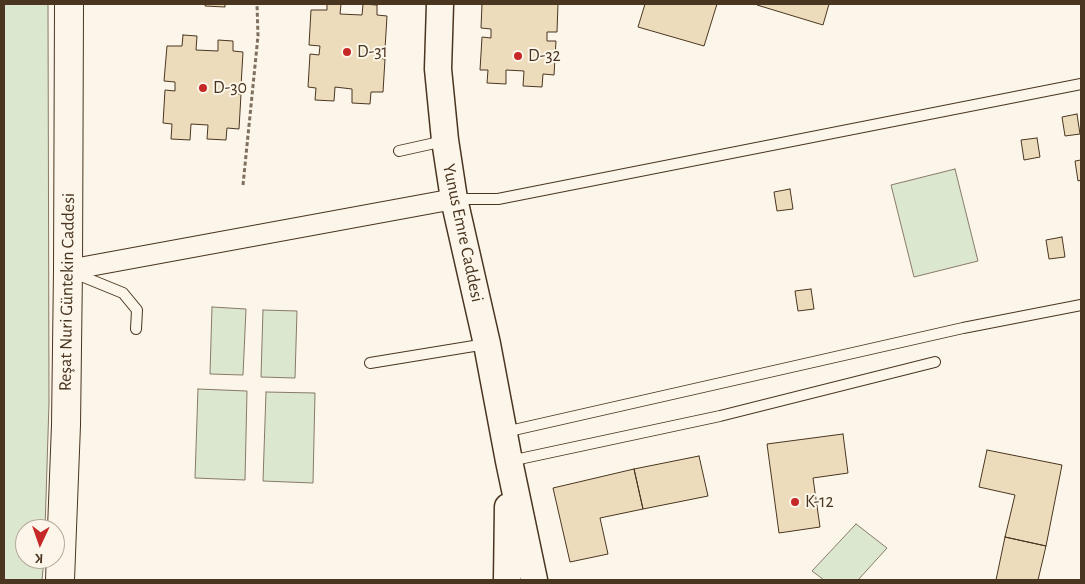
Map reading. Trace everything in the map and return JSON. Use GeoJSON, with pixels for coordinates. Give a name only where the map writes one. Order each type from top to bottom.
{"type":"FeatureCollection","features":[{"type":"Feature","properties":{"kind":"main road","name":"Reşat Nuri Güntekin Caddesi"},"geometry":{"type":"LineString","coordinates":[[60,580],[66,425],[69,4]]}},
{"type":"Feature","properties":{"kind":"street","name":"Yunus Emre Caddesi"},"geometry":{"type":"LineString","coordinates":[[440,4],[438,69],[444,140],[454,199],[487,344],[534,580]]}},
{"type":"Feature","properties":{"kind":"street"},"geometry":{"type":"LineString","coordinates":[[68,270],[454,199]]}},
{"type":"Feature","properties":{"kind":"street","name":"Yunus Emre Caddesi"},"geometry":{"type":"LineString","coordinates":[[507,580],[509,461]]}},
{"type":"Feature","properties":{"kind":"lane"},"geometry":{"type":"LineString","coordinates":[[454,199],[498,199],[1081,84]]}},
{"type":"Feature","properties":{"kind":"lane"},"geometry":{"type":"LineString","coordinates":[[400,151],[444,140]]}},
{"type":"Feature","properties":{"kind":"lane"},"geometry":{"type":"LineString","coordinates":[[68,270],[123,293],[137,310],[136,329]]}},
{"type":"Feature","properties":{"kind":"lane"},"geometry":{"type":"LineString","coordinates":[[504,432],[963,328],[1081,305]]}},
{"type":"Feature","properties":{"kind":"lane"},"geometry":{"type":"LineString","coordinates":[[370,363],[487,344]]}},
{"type":"Feature","properties":{"kind":"lane"},"geometry":{"type":"LineString","coordinates":[[509,461],[720,416],[934,362]]}},
{"type":"Feature","properties":{"kind":"path"},"geometry":{"type":"LineString","coordinates":[[243,185],[258,36],[257,4]]}},
{"type":"Feature","properties":{"kind":"green space"},"geometry":{"type":"Polygon","coordinates":[[[4,4],[48,4],[49,403],[45,519],[15,519],[15,569],[43,569],[42,580],[4,580],[4,4]]]}},
{"type":"Feature","properties":{"kind":"green space"},"geometry":{"type":"Polygon","coordinates":[[[955,169],[978,261],[914,277],[891,185],[955,169]]]}},
{"type":"Feature","properties":{"kind":"green space"},"geometry":{"type":"Polygon","coordinates":[[[212,307],[246,309],[243,375],[210,374],[212,307]]]}},
{"type":"Feature","properties":{"kind":"green space"},"geometry":{"type":"Polygon","coordinates":[[[263,310],[297,311],[295,378],[261,377],[263,310]]]}},
{"type":"Feature","properties":{"kind":"green space"},"geometry":{"type":"Polygon","coordinates":[[[198,389],[247,391],[245,480],[195,478],[198,389]]]}},
{"type":"Feature","properties":{"kind":"green space"},"geometry":{"type":"Polygon","coordinates":[[[266,392],[315,393],[313,483],[263,481],[266,392]]]}},
{"type":"Feature","properties":{"kind":"green space"},"geometry":{"type":"Polygon","coordinates":[[[856,524],[887,548],[858,580],[824,580],[812,571],[856,524]]]}},
{"type":"Feature","properties":{"kind":"building"},"geometry":{"type":"Polygon","coordinates":[[[205,4],[225,4],[225,7],[205,6],[205,4]]]}},
{"type":"Feature","properties":{"kind":"building","name":"D-31"},"geometry":{"type":"Polygon","coordinates":[[[327,4],[341,4],[340,14],[362,15],[363,4],[377,5],[377,15],[387,16],[385,49],[376,49],[375,58],[385,59],[383,92],[371,92],[370,104],[352,103],[352,89],[335,87],[334,101],[315,100],[316,88],[308,87],[310,54],[319,55],[320,46],[309,45],[311,10],[327,10],[327,4]]]}},
{"type":"Feature","properties":{"kind":"building","name":"D-32"},"geometry":{"type":"Polygon","coordinates":[[[482,4],[558,4],[557,32],[547,32],[547,41],[556,41],[554,75],[543,74],[542,87],[523,86],[524,71],[506,70],[506,84],[487,83],[488,70],[480,70],[482,37],[491,38],[491,29],[481,28],[482,4]]]}},
{"type":"Feature","properties":{"kind":"building"},"geometry":{"type":"Polygon","coordinates":[[[645,4],[717,4],[704,46],[638,27],[645,4]]]}},
{"type":"Feature","properties":{"kind":"building"},"geometry":{"type":"Polygon","coordinates":[[[757,4],[829,4],[823,25],[757,4]]]}},
{"type":"Feature","properties":{"kind":"building","name":"D-30"},"geometry":{"type":"Polygon","coordinates":[[[183,35],[197,36],[196,50],[218,51],[218,40],[233,41],[233,51],[243,52],[241,86],[232,85],[231,94],[241,94],[239,129],[227,128],[226,140],[207,139],[208,125],[191,124],[190,140],[171,139],[172,124],[163,123],[165,90],[175,91],[175,82],[164,81],[167,46],[182,46],[183,35]]]}},
{"type":"Feature","properties":{"kind":"building"},"geometry":{"type":"Polygon","coordinates":[[[1077,114],[1080,134],[1065,136],[1062,117],[1077,114]]]}},
{"type":"Feature","properties":{"kind":"building"},"geometry":{"type":"Polygon","coordinates":[[[1037,138],[1040,157],[1024,160],[1021,140],[1037,138]]]}},
{"type":"Feature","properties":{"kind":"building"},"geometry":{"type":"Polygon","coordinates":[[[1081,160],[1081,180],[1078,181],[1075,161],[1081,160]]]}},
{"type":"Feature","properties":{"kind":"building"},"geometry":{"type":"Polygon","coordinates":[[[790,189],[793,209],[777,211],[774,192],[790,189]]]}},
{"type":"Feature","properties":{"kind":"building"},"geometry":{"type":"Polygon","coordinates":[[[1062,237],[1065,257],[1049,259],[1046,240],[1062,237]]]}},
{"type":"Feature","properties":{"kind":"building"},"geometry":{"type":"Polygon","coordinates":[[[811,289],[814,309],[798,311],[795,291],[811,289]]]}},
{"type":"Feature","properties":{"kind":"building","name":"K-12"},"geometry":{"type":"Polygon","coordinates":[[[843,434],[848,473],[813,478],[820,527],[779,533],[767,444],[843,434]]]}},
{"type":"Feature","properties":{"kind":"building"},"geometry":{"type":"Polygon","coordinates":[[[987,450],[1062,465],[1046,546],[1005,537],[1015,495],[979,487],[987,450]]]}},
{"type":"Feature","properties":{"kind":"building"},"geometry":{"type":"Polygon","coordinates":[[[699,456],[708,496],[643,509],[634,469],[699,456]]]}},
{"type":"Feature","properties":{"kind":"building"},"geometry":{"type":"Polygon","coordinates":[[[634,469],[643,509],[600,518],[608,554],[570,562],[553,488],[634,469]]]}},
{"type":"Feature","properties":{"kind":"building"},"geometry":{"type":"Polygon","coordinates":[[[1005,537],[1046,546],[1038,580],[996,580],[1005,537]]]}},
{"type":"Feature","properties":{"kind":"place","name":"D-31"},"geometry":{"type":"Point","coordinates":[347,52]}},
{"type":"Feature","properties":{"kind":"place","name":"D-32"},"geometry":{"type":"Point","coordinates":[518,56]}},
{"type":"Feature","properties":{"kind":"place","name":"D-30"},"geometry":{"type":"Point","coordinates":[203,88]}},
{"type":"Feature","properties":{"kind":"place","name":"K-12"},"geometry":{"type":"Point","coordinates":[795,502]}}]}
